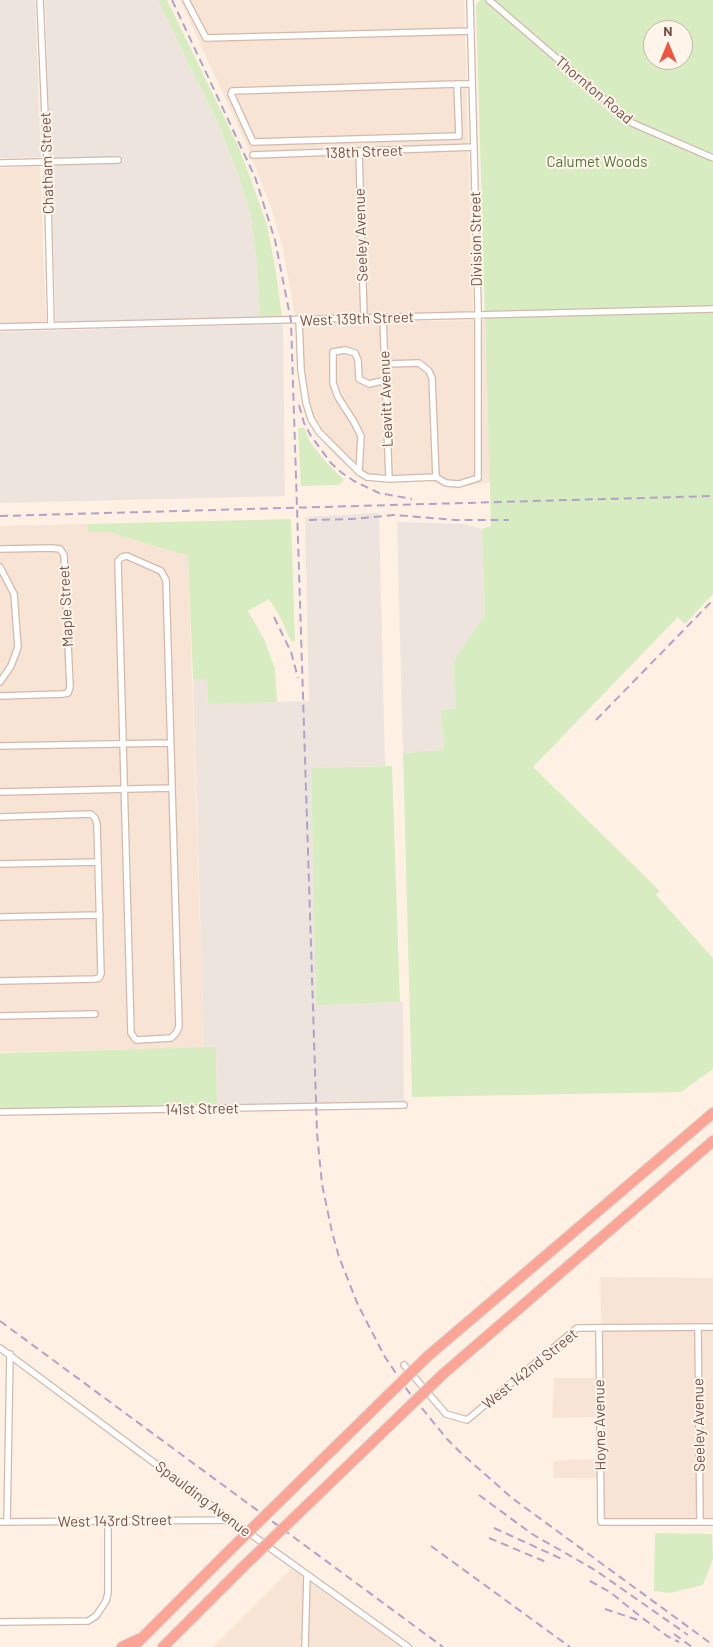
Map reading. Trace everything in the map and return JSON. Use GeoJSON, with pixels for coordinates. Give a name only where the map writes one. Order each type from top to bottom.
{"type":"FeatureCollection","features":[{"type":"Feature","properties":{"kind":"highway"},"geometry":{"type":"LineString","coordinates":[[134,1647],[428,1356],[713,1114]]}},
{"type":"Feature","properties":{"kind":"highway"},"geometry":{"type":"LineString","coordinates":[[163,1647],[442,1375],[713,1141]]}},
{"type":"Feature","properties":{"kind":"highway"},"geometry":{"type":"LineString","coordinates":[[122,1647],[144,1636]]}},
{"type":"Feature","properties":{"kind":"street","name":"Chatham Street"},"geometry":{"type":"LineString","coordinates":[[40,0],[47,162],[51,325]]}},
{"type":"Feature","properties":{"kind":"street"},"geometry":{"type":"LineString","coordinates":[[186,0],[206,38],[471,31]]}},
{"type":"Feature","properties":{"kind":"street","name":"Division Street"},"geometry":{"type":"LineString","coordinates":[[436,477],[446,482],[459,484],[478,478],[478,316],[470,0]]}},
{"type":"Feature","properties":{"kind":"street","name":"Thornton Road"},"geometry":{"type":"LineString","coordinates":[[489,0],[632,123],[713,158]]}},
{"type":"Feature","properties":{"kind":"street"},"geometry":{"type":"LineString","coordinates":[[457,84],[459,136],[253,142],[231,94],[232,91],[457,84],[472,84]]}},
{"type":"Feature","properties":{"kind":"street","name":"138th Street"},"geometry":{"type":"LineString","coordinates":[[253,155],[474,147]]}},
{"type":"Feature","properties":{"kind":"street","name":"Seeley Avenue"},"geometry":{"type":"LineString","coordinates":[[359,152],[364,318]]}},
{"type":"Feature","properties":{"kind":"street"},"geometry":{"type":"LineString","coordinates":[[0,163],[118,160]]}},
{"type":"Feature","properties":{"kind":"street","name":"West 139th Street"},"geometry":{"type":"LineString","coordinates":[[0,327],[713,309]]}},
{"type":"Feature","properties":{"kind":"street","name":"Leavitt Avenue"},"geometry":{"type":"LineString","coordinates":[[383,318],[389,479]]}},
{"type":"Feature","properties":{"kind":"street"},"geometry":{"type":"LineString","coordinates":[[299,320],[301,370],[306,403],[311,419],[319,432],[359,472],[367,477],[389,479],[436,477],[432,378],[429,371],[419,363],[385,364]]}},
{"type":"Feature","properties":{"kind":"street"},"geometry":{"type":"LineString","coordinates":[[359,472],[361,436],[338,397],[333,383],[333,352],[345,350],[355,353],[358,360],[359,379],[369,384],[386,380]]}},
{"type":"Feature","properties":{"kind":"street","name":"Maple Street"},"geometry":{"type":"LineString","coordinates":[[0,548],[52,548],[60,549],[64,555],[70,686],[68,692],[63,694],[0,696]]}},
{"type":"Feature","properties":{"kind":"street"},"geometry":{"type":"LineString","coordinates":[[127,556],[161,570],[166,580],[169,743],[179,1027],[171,1038],[136,1040],[131,1033],[118,561],[122,557],[127,556]]}},
{"type":"Feature","properties":{"kind":"street"},"geometry":{"type":"LineString","coordinates":[[0,567],[14,594],[18,646],[11,666],[0,682]]}},
{"type":"Feature","properties":{"kind":"street"},"geometry":{"type":"LineString","coordinates":[[0,746],[169,743]]}},
{"type":"Feature","properties":{"kind":"street"},"geometry":{"type":"LineString","coordinates":[[0,792],[172,788]]}},
{"type":"Feature","properties":{"kind":"street"},"geometry":{"type":"LineString","coordinates":[[0,816],[91,814],[95,818],[97,824],[101,974],[99,978],[0,981]]}},
{"type":"Feature","properties":{"kind":"street"},"geometry":{"type":"LineString","coordinates":[[0,864],[98,862]]}},
{"type":"Feature","properties":{"kind":"street"},"geometry":{"type":"LineString","coordinates":[[0,917],[100,916]]}},
{"type":"Feature","properties":{"kind":"street"},"geometry":{"type":"LineString","coordinates":[[0,1016],[96,1014]]}},
{"type":"Feature","properties":{"kind":"street","name":"141st Street"},"geometry":{"type":"LineString","coordinates":[[0,1112],[404,1105]]}},
{"type":"Feature","properties":{"kind":"street","name":"West 142nd Street"},"geometry":{"type":"LineString","coordinates":[[404,1365],[446,1414],[467,1420],[577,1328],[713,1327]]}},
{"type":"Feature","properties":{"kind":"street","name":"Hoyne Avenue"},"geometry":{"type":"LineString","coordinates":[[599,1328],[601,1522],[700,1522]]}},
{"type":"Feature","properties":{"kind":"street","name":"Seeley Avenue"},"geometry":{"type":"LineString","coordinates":[[698,1328],[700,1522]]}},
{"type":"Feature","properties":{"kind":"street","name":"Spaulding Avenue"},"geometry":{"type":"LineString","coordinates":[[0,1348],[307,1576],[408,1647]]}},
{"type":"Feature","properties":{"kind":"street"},"geometry":{"type":"LineString","coordinates":[[3,1522],[10,1354]]}},
{"type":"Feature","properties":{"kind":"street","name":"West 143rd Street"},"geometry":{"type":"LineString","coordinates":[[3,1522],[231,1520]]}},
{"type":"Feature","properties":{"kind":"street"},"geometry":{"type":"LineString","coordinates":[[0,1622],[88,1621],[96,1616],[106,1601],[108,1593],[108,1521]]}},
{"type":"Feature","properties":{"kind":"street"},"geometry":{"type":"LineString","coordinates":[[700,1522],[713,1522]]}},
{"type":"Feature","properties":{"kind":"street"},"geometry":{"type":"LineString","coordinates":[[305,1647],[307,1576]]}},
{"type":"Feature","properties":{"kind":"shaded area"},"geometry":{"type":"Polygon","coordinates":[[[0,0],[35,0],[41,157],[0,158],[0,0]]]}},
{"type":"Feature","properties":{"kind":"shaded area"},"geometry":{"type":"Polygon","coordinates":[[[45,0],[158,0],[220,128],[238,174],[250,212],[257,263],[260,317],[56,322],[45,0]]]}},
{"type":"Feature","properties":{"kind":"shaded area"},"geometry":{"type":"Polygon","coordinates":[[[180,0],[464,0],[473,313],[295,316],[283,249],[271,207],[245,141],[180,0]]]}},
{"type":"Feature","properties":{"kind":"shaded area"},"geometry":{"type":"Polygon","coordinates":[[[40,166],[46,323],[0,324],[0,168],[40,166]]]}},
{"type":"Feature","properties":{"kind":"shaded area"},"geometry":{"type":"Polygon","coordinates":[[[485,320],[490,482],[469,486],[440,485],[432,480],[373,481],[357,475],[334,455],[317,434],[305,408],[298,372],[296,323],[485,320]]]}},
{"type":"Feature","properties":{"kind":"shaded area"},"geometry":{"type":"Polygon","coordinates":[[[283,324],[285,496],[0,503],[0,332],[283,324]]]}},
{"type":"Feature","properties":{"kind":"shaded area"},"geometry":{"type":"Polygon","coordinates":[[[379,513],[385,766],[311,768],[316,1004],[403,1002],[404,1105],[217,1108],[216,1048],[204,1048],[193,679],[207,679],[208,704],[309,701],[305,517],[379,513]]]}},
{"type":"Feature","properties":{"kind":"shaded area"},"geometry":{"type":"Polygon","coordinates":[[[397,522],[464,524],[482,529],[485,614],[453,661],[456,708],[441,710],[444,751],[403,753],[397,522]]]}},
{"type":"Feature","properties":{"kind":"shaded area"},"geometry":{"type":"Polygon","coordinates":[[[88,524],[88,532],[108,532],[188,556],[204,1048],[0,1052],[0,526],[88,524]]]}},
{"type":"Feature","properties":{"kind":"shaded area"},"geometry":{"type":"Polygon","coordinates":[[[600,1277],[713,1278],[713,1526],[605,1525],[602,1478],[553,1478],[554,1461],[596,1459],[596,1417],[552,1418],[554,1378],[603,1378],[600,1277]]]}},
{"type":"Feature","properties":{"kind":"shaded area"},"geometry":{"type":"Polygon","coordinates":[[[291,1569],[401,1647],[213,1647],[291,1569]]]}},
{"type":"Feature","properties":{"kind":"green space"},"geometry":{"type":"Polygon","coordinates":[[[158,0],[167,0],[239,148],[267,225],[282,317],[260,317],[257,263],[250,212],[238,174],[220,128],[158,0]]]}},
{"type":"Feature","properties":{"kind":"green space","name":"Calumet Woods"},"geometry":{"type":"Polygon","coordinates":[[[480,0],[713,0],[713,594],[685,624],[678,617],[533,767],[660,891],[656,895],[713,958],[713,1069],[681,1092],[412,1097],[403,753],[444,750],[441,710],[456,708],[453,661],[485,614],[482,529],[491,526],[476,5],[480,0]]]}},
{"type":"Feature","properties":{"kind":"green space"},"geometry":{"type":"Polygon","coordinates":[[[298,428],[304,428],[310,442],[344,480],[339,485],[301,486],[298,428]]]}},
{"type":"Feature","properties":{"kind":"green space"},"geometry":{"type":"Polygon","coordinates":[[[291,519],[295,641],[291,641],[269,599],[248,611],[265,641],[275,669],[277,702],[208,704],[207,679],[193,679],[188,556],[108,532],[88,532],[88,524],[291,519]]]}},
{"type":"Feature","properties":{"kind":"green space"},"geometry":{"type":"Polygon","coordinates":[[[392,766],[400,1002],[316,1005],[311,768],[392,766]]]}},
{"type":"Feature","properties":{"kind":"green space"},"geometry":{"type":"Polygon","coordinates":[[[216,1047],[217,1108],[0,1112],[0,1053],[216,1047]]]}},
{"type":"Feature","properties":{"kind":"green space"},"geometry":{"type":"Polygon","coordinates":[[[655,1533],[712,1534],[713,1559],[703,1585],[670,1593],[654,1591],[655,1533]]]}},
{"type":"Feature","properties":{"kind":"railway"},"geometry":{"type":"LineString","coordinates":[[172,0],[255,177],[275,240],[291,321],[317,1133],[322,1184],[339,1257],[358,1305],[385,1357],[408,1391],[447,1439],[512,1498],[713,1645]]}},
{"type":"Feature","properties":{"kind":"railway"},"geometry":{"type":"LineString","coordinates":[[299,405],[304,423],[311,436],[331,463],[342,473],[379,493],[412,499]]}},
{"type":"Feature","properties":{"kind":"railway"},"geometry":{"type":"LineString","coordinates":[[0,516],[713,496]]}},
{"type":"Feature","properties":{"kind":"railway"},"geometry":{"type":"LineString","coordinates":[[309,520],[352,519],[394,515],[456,520],[509,520]]}},
{"type":"Feature","properties":{"kind":"railway"},"geometry":{"type":"LineString","coordinates":[[596,720],[713,600]]}},
{"type":"Feature","properties":{"kind":"railway"},"geometry":{"type":"LineString","coordinates":[[274,617],[291,652],[298,678]]}},
{"type":"Feature","properties":{"kind":"railway"},"geometry":{"type":"LineString","coordinates":[[0,1321],[443,1647]]}},
{"type":"Feature","properties":{"kind":"railway"},"geometry":{"type":"LineString","coordinates":[[479,1495],[532,1534],[595,1570],[688,1635]]}},
{"type":"Feature","properties":{"kind":"railway"},"geometry":{"type":"LineString","coordinates":[[494,1528],[564,1560]]}},
{"type":"Feature","properties":{"kind":"railway"},"geometry":{"type":"LineString","coordinates":[[489,1538],[546,1562]]}},
{"type":"Feature","properties":{"kind":"railway"},"geometry":{"type":"LineString","coordinates":[[431,1546],[570,1647]]}},
{"type":"Feature","properties":{"kind":"railway"},"geometry":{"type":"LineString","coordinates":[[590,1581],[610,1592],[667,1636],[679,1642]]}},
{"type":"Feature","properties":{"kind":"railway"},"geometry":{"type":"LineString","coordinates":[[605,1609],[641,1621]]}},
{"type":"Feature","properties":{"kind":"railway"},"geometry":{"type":"LineString","coordinates":[[674,1634],[692,1647]]}}]}
